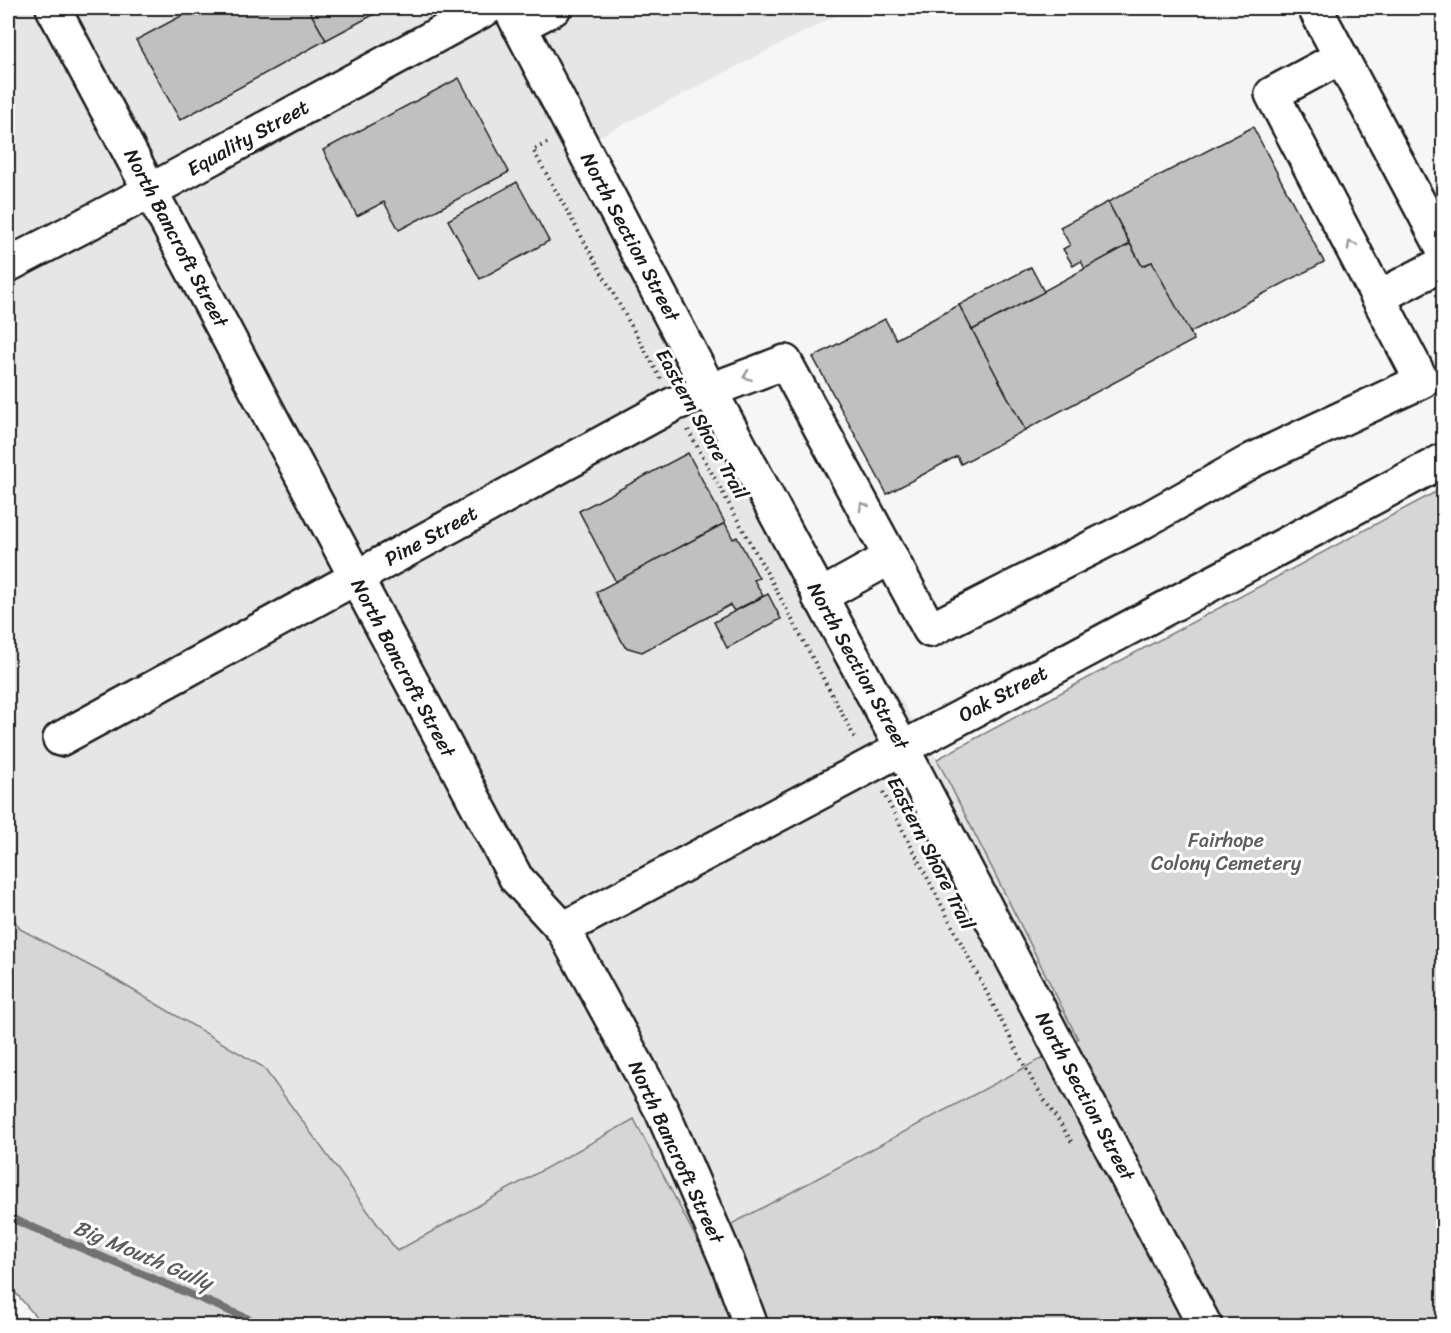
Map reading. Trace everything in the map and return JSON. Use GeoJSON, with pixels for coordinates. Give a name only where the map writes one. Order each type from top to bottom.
{"type":"FeatureCollection","features":[{"type":"Feature","properties":{"kind":"street","name":"North Bancroft Street"},"geometry":{"type":"LineString","coordinates":[[53,8],[516,878],[563,929],[662,1111],[727,1262],[751,1326]]}},
{"type":"Feature","properties":{"kind":"street","name":"Equality Street"},"geometry":{"type":"LineString","coordinates":[[8,265],[488,8]]}},
{"type":"Feature","properties":{"kind":"street"},"geometry":{"type":"LineString","coordinates":[[514,17],[554,8]]}},
{"type":"Feature","properties":{"kind":"street"},"geometry":{"type":"LineString","coordinates":[[1315,8],[1443,250]]}},
{"type":"Feature","properties":{"kind":"street","name":"North Section Street"},"geometry":{"type":"LineString","coordinates":[[514,17],[819,597],[902,748],[1205,1326]]}},
{"type":"Feature","properties":{"kind":"street"},"geometry":{"type":"LineString","coordinates":[[819,597],[891,557],[930,630],[1144,521],[1253,460],[1422,381],[1272,94],[1341,57]]}},
{"type":"Feature","properties":{"kind":"street"},"geometry":{"type":"LineString","coordinates":[[1379,297],[1443,262]]}},
{"type":"Feature","properties":{"kind":"street","name":"Pine Street"},"geometry":{"type":"LineString","coordinates":[[60,739],[674,404],[785,362],[891,557]]}},
{"type":"Feature","properties":{"kind":"street","name":"Oak Street"},"geometry":{"type":"LineString","coordinates":[[563,929],[1443,460]]}},
{"type":"Feature","properties":{"kind":"path","name":"Eastern Shore Trail"},"geometry":{"type":"LineString","coordinates":[[574,129],[533,150],[772,582],[1033,1082],[1075,1146]]}},
{"type":"Feature","properties":{"kind":"shaded area"},"geometry":{"type":"Polygon","coordinates":[[[8,8],[851,8],[591,141],[809,550],[937,759],[1079,1039],[697,1242],[634,1119],[397,1251],[263,1067],[109,976],[20,929],[8,910],[8,8]]]}},
{"type":"Feature","properties":{"kind":"green space","name":"Fairhope Colony Cemetery"},"geometry":{"type":"Polygon","coordinates":[[[1443,488],[1443,1325],[43,1325],[8,1284],[8,910],[20,929],[109,976],[263,1067],[397,1251],[634,1119],[698,1242],[1078,1039],[937,759],[1443,488]]]}},
{"type":"Feature","properties":{"kind":"building"},"geometry":{"type":"Polygon","coordinates":[[[196,8],[308,8],[326,40],[180,120],[136,40],[196,8]]]}},
{"type":"Feature","properties":{"kind":"building"},"geometry":{"type":"Polygon","coordinates":[[[308,8],[386,8],[326,40],[308,8]]]}},
{"type":"Feature","properties":{"kind":"building"},"geometry":{"type":"Polygon","coordinates":[[[459,78],[509,172],[399,230],[384,202],[357,216],[323,150],[459,78]]]}},
{"type":"Feature","properties":{"kind":"building"},"geometry":{"type":"Polygon","coordinates":[[[1253,127],[1324,262],[1189,333],[1152,262],[1142,266],[1108,202],[1253,127]]]}},
{"type":"Feature","properties":{"kind":"building"},"geometry":{"type":"Polygon","coordinates":[[[517,182],[549,241],[480,279],[448,220],[517,182]]]}},
{"type":"Feature","properties":{"kind":"building"},"geometry":{"type":"Polygon","coordinates":[[[1108,202],[1130,244],[1085,269],[1081,261],[1073,266],[1063,249],[1070,245],[1060,227],[1108,202]]]}},
{"type":"Feature","properties":{"kind":"building"},"geometry":{"type":"Polygon","coordinates":[[[1130,244],[1142,266],[1152,262],[1194,340],[1025,430],[972,330],[1130,244]]]}},
{"type":"Feature","properties":{"kind":"building"},"geometry":{"type":"Polygon","coordinates":[[[1031,267],[1044,292],[972,330],[959,305],[1031,267]]]}},
{"type":"Feature","properties":{"kind":"building"},"geometry":{"type":"Polygon","coordinates":[[[959,305],[1025,430],[961,464],[957,456],[887,494],[813,357],[885,319],[896,339],[959,305]]]}},
{"type":"Feature","properties":{"kind":"building"},"geometry":{"type":"Polygon","coordinates":[[[688,453],[725,523],[616,582],[579,511],[688,453]]]}},
{"type":"Feature","properties":{"kind":"building"},"geometry":{"type":"Polygon","coordinates":[[[725,523],[733,539],[737,537],[759,578],[754,580],[763,596],[734,611],[730,605],[642,652],[625,647],[596,592],[725,523]]]}},
{"type":"Feature","properties":{"kind":"building"},"geometry":{"type":"Polygon","coordinates":[[[768,594],[781,619],[727,648],[714,622],[768,594]]]}},
{"type":"Feature","properties":{"kind":"waterway","name":"Big Mouth Gully"},"geometry":{"type":"LineString","coordinates":[[8,1217],[265,1326]]}}]}
